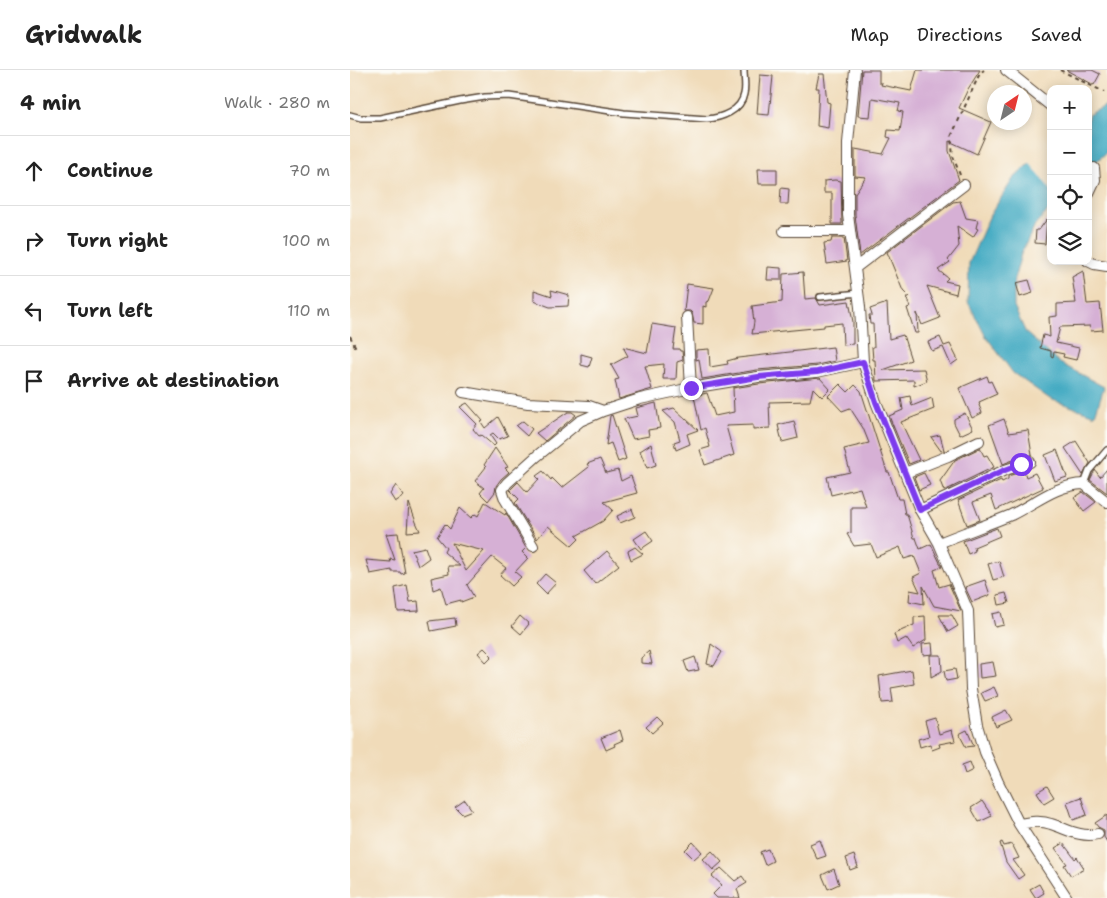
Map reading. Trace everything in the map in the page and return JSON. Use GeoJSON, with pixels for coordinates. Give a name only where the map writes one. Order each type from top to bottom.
{"type":"FeatureCollection","features":[{"type":"Feature","properties":{"kind":"street"},"geometry":{"type":"LineString","coordinates":[[855,70],[847,167],[850,231],[858,293],[863,362],[876,402],[920,510],[939,543],[968,611],[971,689],[977,725],[985,752],[1019,824],[1067,898]]}},
{"type":"Feature","properties":{"kind":"street"},"geometry":{"type":"LineString","coordinates":[[1006,70],[1047,103]]}},
{"type":"Feature","properties":{"kind":"street"},"geometry":{"type":"LineString","coordinates":[[1092,186],[1095,180],[1094,168]]}},
{"type":"Feature","properties":{"kind":"street"},"geometry":{"type":"LineString","coordinates":[[855,268],[964,185]]}},
{"type":"Feature","properties":{"kind":"street"},"geometry":{"type":"LineString","coordinates":[[784,231],[850,231]]}},
{"type":"Feature","properties":{"kind":"street"},"geometry":{"type":"LineString","coordinates":[[1092,263],[1107,266]]}},
{"type":"Feature","properties":{"kind":"street"},"geometry":{"type":"LineString","coordinates":[[687,317],[691,388]]}},
{"type":"Feature","properties":{"kind":"street"},"geometry":{"type":"LineString","coordinates":[[533,546],[504,499],[502,490],[507,483],[537,456],[580,421],[603,411],[640,400],[691,388],[758,377],[817,372],[863,362]]}},
{"type":"Feature","properties":{"kind":"street"},"geometry":{"type":"LineString","coordinates":[[463,392],[528,403],[589,406],[603,411]]}},
{"type":"Feature","properties":{"kind":"street"},"geometry":{"type":"LineString","coordinates":[[905,473],[979,441]]}},
{"type":"Feature","properties":{"kind":"street"},"geometry":{"type":"LineString","coordinates":[[920,510],[1005,470],[1030,462]]}},
{"type":"Feature","properties":{"kind":"street"},"geometry":{"type":"LineString","coordinates":[[939,543],[1010,515],[1055,490],[1066,486],[1084,484],[1107,502]]}},
{"type":"Feature","properties":{"kind":"street"},"geometry":{"type":"LineString","coordinates":[[1019,824],[1050,823],[1078,835],[1091,836],[1098,834]]}},
{"type":"Feature","properties":{"kind":"lane"},"geometry":{"type":"LineString","coordinates":[[350,115],[361,118],[380,118],[460,101],[509,96],[624,113],[707,119],[718,118],[729,114],[739,106],[744,95],[744,70]]}},
{"type":"Feature","properties":{"kind":"lane"},"geometry":{"type":"LineString","coordinates":[[820,298],[858,293]]}},
{"type":"Feature","properties":{"kind":"lane"},"geometry":{"type":"LineString","coordinates":[[1084,484],[1089,471],[1107,450]]}},
{"type":"Feature","properties":{"kind":"path"},"geometry":{"type":"LineString","coordinates":[[964,185],[953,156],[951,137],[980,73],[984,70]]}},
{"type":"Feature","properties":{"kind":"path"},"geometry":{"type":"LineString","coordinates":[[1060,70],[1104,92]]}},
{"type":"Feature","properties":{"kind":"path"},"geometry":{"type":"LineString","coordinates":[[350,336],[356,348]]}},
{"type":"Feature","properties":{"kind":"water"},"geometry":{"type":"Polygon","coordinates":[[[1107,105],[1107,152],[1092,165],[1092,130],[1092,113],[1107,105]]]}},
{"type":"Feature","properties":{"kind":"water"},"geometry":{"type":"Polygon","coordinates":[[[1047,148],[1047,212],[1035,225],[1021,254],[1014,280],[1014,307],[1026,333],[1060,363],[1104,387],[1095,415],[1050,399],[1013,373],[985,335],[968,302],[969,263],[990,215],[1013,179],[1047,148]]]}},
{"type":"Feature","properties":{"kind":"pier"},"geometry":{"type":"Polygon","coordinates":[[[1047,145],[1047,185],[1028,161],[1047,145]]]}},
{"type":"Feature","properties":{"kind":"building"},"geometry":{"type":"Polygon","coordinates":[[[862,70],[879,70],[879,83],[882,83],[881,85],[911,91],[917,70],[980,70],[959,108],[987,120],[988,130],[977,154],[949,141],[949,151],[959,180],[860,255],[855,215],[855,193],[866,177],[855,176],[855,149],[883,154],[891,138],[887,137],[888,130],[900,131],[903,112],[898,111],[900,103],[872,98],[870,117],[858,116],[862,70]]]}},
{"type":"Feature","properties":{"kind":"building"},"geometry":{"type":"Polygon","coordinates":[[[1066,70],[1092,70],[1100,74],[1094,85],[1066,70]]]}},
{"type":"Feature","properties":{"kind":"building"},"geometry":{"type":"Polygon","coordinates":[[[819,74],[824,74],[827,102],[830,103],[828,128],[817,126],[819,88],[816,88],[819,74]]]}},
{"type":"Feature","properties":{"kind":"building"},"geometry":{"type":"Polygon","coordinates":[[[760,75],[773,76],[769,115],[757,114],[760,75]]]}},
{"type":"Feature","properties":{"kind":"building"},"geometry":{"type":"Polygon","coordinates":[[[758,169],[777,169],[777,184],[759,184],[758,169]]]}},
{"type":"Feature","properties":{"kind":"building"},"geometry":{"type":"Polygon","coordinates":[[[824,181],[841,181],[842,224],[832,224],[832,193],[824,193],[824,181]]]}},
{"type":"Feature","properties":{"kind":"building"},"geometry":{"type":"Polygon","coordinates":[[[781,188],[789,189],[788,204],[780,204],[781,188]]]}},
{"type":"Feature","properties":{"kind":"building"},"geometry":{"type":"Polygon","coordinates":[[[960,201],[966,218],[978,220],[976,228],[978,229],[973,237],[957,226],[959,246],[948,260],[950,262],[938,270],[948,278],[945,281],[958,284],[956,294],[927,286],[940,318],[922,325],[917,313],[918,333],[915,333],[907,308],[910,307],[906,297],[909,297],[903,291],[887,252],[953,202],[960,201]]]}},
{"type":"Feature","properties":{"kind":"building"},"geometry":{"type":"Polygon","coordinates":[[[1047,219],[1045,244],[1035,243],[1036,230],[1039,230],[1047,219]]]}},
{"type":"Feature","properties":{"kind":"building"},"geometry":{"type":"Polygon","coordinates":[[[832,238],[844,238],[847,261],[827,264],[824,243],[831,242],[832,238]]]}},
{"type":"Feature","properties":{"kind":"building"},"geometry":{"type":"Polygon","coordinates":[[[768,267],[781,268],[781,280],[767,280],[768,267]]]}},
{"type":"Feature","properties":{"kind":"building"},"geometry":{"type":"Polygon","coordinates":[[[1083,271],[1087,304],[1100,303],[1103,330],[1091,331],[1090,326],[1060,327],[1056,343],[1079,348],[1076,360],[1063,357],[1064,354],[1054,352],[1053,357],[1051,356],[1051,351],[1040,348],[1043,335],[1050,337],[1049,317],[1057,316],[1057,304],[1076,303],[1072,277],[1083,271]]]}},
{"type":"Feature","properties":{"kind":"building"},"geometry":{"type":"Polygon","coordinates":[[[803,272],[805,299],[816,298],[820,305],[849,301],[853,322],[853,344],[843,345],[842,323],[824,325],[824,327],[752,334],[754,322],[752,306],[782,302],[783,274],[803,272]]]}},
{"type":"Feature","properties":{"kind":"building"},"geometry":{"type":"Polygon","coordinates":[[[1029,280],[1033,293],[1020,297],[1016,283],[1029,280]]]}},
{"type":"Feature","properties":{"kind":"building"},"geometry":{"type":"Polygon","coordinates":[[[687,284],[714,288],[709,301],[706,302],[706,307],[703,306],[703,324],[694,323],[692,313],[684,311],[687,284]]]}},
{"type":"Feature","properties":{"kind":"building"},"geometry":{"type":"Polygon","coordinates":[[[534,290],[552,296],[551,290],[569,295],[568,306],[550,307],[534,301],[534,290]]]}},
{"type":"Feature","properties":{"kind":"building"},"geometry":{"type":"Polygon","coordinates":[[[887,303],[889,339],[903,335],[911,360],[883,370],[924,369],[927,381],[914,386],[914,380],[876,381],[872,347],[874,347],[873,324],[870,324],[869,315],[872,315],[870,309],[887,303]]]}},
{"type":"Feature","properties":{"kind":"building"},"geometry":{"type":"Polygon","coordinates":[[[652,324],[676,328],[673,349],[682,351],[683,360],[677,362],[676,379],[663,379],[664,364],[645,366],[652,389],[619,399],[615,380],[619,379],[611,365],[628,356],[623,347],[647,353],[652,324]]]}},
{"type":"Feature","properties":{"kind":"building"},"geometry":{"type":"Polygon","coordinates":[[[940,337],[944,346],[950,344],[958,360],[951,365],[943,347],[932,351],[928,342],[940,337]]]}},
{"type":"Feature","properties":{"kind":"building"},"geometry":{"type":"Polygon","coordinates":[[[833,347],[835,361],[817,365],[757,370],[702,379],[699,359],[696,360],[696,350],[709,349],[710,367],[728,364],[727,361],[738,358],[833,347]]]}},
{"type":"Feature","properties":{"kind":"building"},"geometry":{"type":"Polygon","coordinates":[[[581,354],[592,357],[589,367],[581,365],[581,354]]]}},
{"type":"Feature","properties":{"kind":"building"},"geometry":{"type":"Polygon","coordinates":[[[987,376],[997,394],[979,402],[982,413],[972,418],[959,388],[987,376]]]}},
{"type":"Feature","properties":{"kind":"building"},"geometry":{"type":"Polygon","coordinates":[[[820,378],[830,389],[822,397],[813,388],[810,401],[769,402],[770,428],[753,429],[753,425],[726,426],[734,455],[705,465],[700,450],[710,447],[705,428],[701,430],[694,396],[707,393],[715,416],[734,412],[733,388],[820,378]]]}},
{"type":"Feature","properties":{"kind":"building"},"geometry":{"type":"Polygon","coordinates":[[[840,384],[848,392],[855,385],[861,391],[887,472],[889,472],[898,499],[902,499],[905,514],[907,514],[914,538],[916,538],[920,549],[931,544],[942,567],[934,570],[939,587],[949,584],[961,611],[934,606],[923,586],[924,604],[909,601],[910,590],[920,592],[913,577],[921,573],[914,556],[904,559],[900,547],[876,557],[871,544],[854,546],[847,534],[851,533],[851,507],[866,507],[860,488],[831,495],[827,477],[850,472],[844,449],[869,443],[863,428],[850,408],[842,411],[828,396],[840,384]]]}},
{"type":"Feature","properties":{"kind":"building"},"geometry":{"type":"Polygon","coordinates":[[[910,396],[912,406],[932,398],[934,409],[901,422],[919,460],[909,464],[889,416],[903,410],[901,398],[910,396]]]}},
{"type":"Feature","properties":{"kind":"building"},"geometry":{"type":"Polygon","coordinates":[[[467,403],[483,421],[481,422],[485,428],[498,417],[508,436],[499,439],[493,433],[490,435],[496,444],[494,446],[481,435],[479,436],[473,429],[477,424],[460,407],[467,403]]]}},
{"type":"Feature","properties":{"kind":"building"},"geometry":{"type":"Polygon","coordinates":[[[656,403],[660,428],[648,430],[649,436],[633,439],[624,419],[638,416],[636,408],[656,403]]]}},
{"type":"Feature","properties":{"kind":"building"},"geometry":{"type":"Polygon","coordinates":[[[674,408],[698,430],[687,434],[690,444],[676,450],[674,442],[680,440],[675,422],[663,411],[674,408]]]}},
{"type":"Feature","properties":{"kind":"building"},"geometry":{"type":"Polygon","coordinates":[[[568,412],[576,415],[545,441],[536,433],[568,412]]]}},
{"type":"Feature","properties":{"kind":"building"},"geometry":{"type":"Polygon","coordinates":[[[965,413],[973,429],[960,435],[954,419],[965,413]]]}},
{"type":"Feature","properties":{"kind":"building"},"geometry":{"type":"Polygon","coordinates":[[[612,415],[626,459],[618,462],[611,443],[606,445],[610,416],[612,415]]]}},
{"type":"Feature","properties":{"kind":"building"},"geometry":{"type":"Polygon","coordinates":[[[1004,419],[1009,433],[1028,430],[1032,455],[1003,464],[989,425],[1004,419]]]}},
{"type":"Feature","properties":{"kind":"building"},"geometry":{"type":"Polygon","coordinates":[[[523,421],[532,429],[527,436],[516,426],[523,421]]]}},
{"type":"Feature","properties":{"kind":"building"},"geometry":{"type":"Polygon","coordinates":[[[794,421],[798,438],[782,442],[778,425],[794,421]]]}},
{"type":"Feature","properties":{"kind":"building"},"geometry":{"type":"Polygon","coordinates":[[[940,435],[944,450],[941,451],[931,437],[940,435]]]}},
{"type":"Feature","properties":{"kind":"building"},"geometry":{"type":"Polygon","coordinates":[[[1076,441],[1090,463],[1083,475],[1065,448],[1076,441]]]}},
{"type":"Feature","properties":{"kind":"building"},"geometry":{"type":"Polygon","coordinates":[[[651,444],[656,465],[647,468],[640,451],[651,444]]]}},
{"type":"Feature","properties":{"kind":"building"},"geometry":{"type":"Polygon","coordinates":[[[495,448],[508,467],[505,468],[509,472],[501,479],[488,501],[480,493],[484,488],[475,481],[486,467],[484,465],[495,448]]]}},
{"type":"Feature","properties":{"kind":"building"},"geometry":{"type":"Polygon","coordinates":[[[980,448],[984,456],[987,455],[994,467],[944,491],[940,481],[955,460],[980,448]]]}},
{"type":"Feature","properties":{"kind":"building"},"geometry":{"type":"Polygon","coordinates":[[[1057,450],[1067,477],[1055,481],[1045,455],[1057,450]]]}},
{"type":"Feature","properties":{"kind":"building"},"geometry":{"type":"Polygon","coordinates":[[[600,459],[606,473],[618,470],[621,481],[631,476],[637,493],[604,502],[613,510],[603,521],[576,536],[579,539],[572,546],[548,526],[537,539],[515,503],[519,499],[510,490],[518,482],[527,492],[539,479],[536,476],[543,471],[562,488],[589,467],[587,464],[600,459]]]}},
{"type":"Feature","properties":{"kind":"building"},"geometry":{"type":"Polygon","coordinates":[[[1107,469],[1107,493],[1090,480],[1095,470],[1100,477],[1107,469]]]}},
{"type":"Feature","properties":{"kind":"building"},"geometry":{"type":"Polygon","coordinates":[[[1024,471],[1026,477],[1035,473],[1043,488],[996,510],[991,495],[973,502],[980,520],[967,525],[958,500],[1001,480],[1002,482],[1008,479],[1008,476],[1024,471]]]}},
{"type":"Feature","properties":{"kind":"building"},"geometry":{"type":"Polygon","coordinates":[[[924,473],[930,485],[919,490],[914,477],[924,473]]]}},
{"type":"Feature","properties":{"kind":"building"},"geometry":{"type":"Polygon","coordinates":[[[396,485],[404,496],[395,502],[390,494],[396,485]]]}},
{"type":"Feature","properties":{"kind":"building"},"geometry":{"type":"Polygon","coordinates":[[[1083,492],[1096,502],[1084,511],[1074,498],[1083,492]]]}},
{"type":"Feature","properties":{"kind":"building"},"geometry":{"type":"Polygon","coordinates":[[[485,502],[505,515],[506,513],[526,548],[522,552],[528,558],[515,572],[521,577],[512,586],[500,575],[506,568],[492,557],[467,585],[474,597],[461,602],[461,600],[446,604],[441,587],[433,590],[431,578],[449,574],[448,566],[460,566],[444,552],[446,548],[437,537],[445,524],[450,529],[460,508],[471,518],[475,514],[478,516],[485,502]],[[452,543],[466,571],[484,551],[452,543]]]}},
{"type":"Feature","properties":{"kind":"building"},"geometry":{"type":"Polygon","coordinates":[[[409,503],[416,522],[420,531],[407,532],[409,503]]]}},
{"type":"Feature","properties":{"kind":"building"},"geometry":{"type":"Polygon","coordinates":[[[632,509],[635,517],[620,523],[617,516],[632,509]]]}},
{"type":"Feature","properties":{"kind":"building"},"geometry":{"type":"Polygon","coordinates":[[[997,528],[1000,536],[974,547],[975,551],[968,554],[963,541],[997,528]]]}},
{"type":"Feature","properties":{"kind":"building"},"geometry":{"type":"Polygon","coordinates":[[[646,531],[653,541],[641,549],[634,539],[646,531]]]}},
{"type":"Feature","properties":{"kind":"building"},"geometry":{"type":"Polygon","coordinates":[[[398,533],[405,573],[392,572],[392,570],[370,574],[366,560],[391,562],[390,559],[395,560],[386,534],[398,533]]]}},
{"type":"Feature","properties":{"kind":"building"},"geometry":{"type":"Polygon","coordinates":[[[425,547],[429,558],[418,566],[412,550],[425,547]]]}},
{"type":"Feature","properties":{"kind":"building"},"geometry":{"type":"Polygon","coordinates":[[[635,547],[643,554],[631,560],[628,551],[635,547]]]}},
{"type":"Feature","properties":{"kind":"building"},"geometry":{"type":"Polygon","coordinates":[[[607,551],[619,565],[595,584],[584,571],[607,551]]]}},
{"type":"Feature","properties":{"kind":"building"},"geometry":{"type":"Polygon","coordinates":[[[999,561],[1004,577],[993,580],[988,564],[999,561]]]}},
{"type":"Feature","properties":{"kind":"building"},"geometry":{"type":"Polygon","coordinates":[[[545,574],[556,583],[546,594],[536,584],[545,574]]]}},
{"type":"Feature","properties":{"kind":"building"},"geometry":{"type":"Polygon","coordinates":[[[985,580],[990,595],[972,602],[965,587],[985,580]]]}},
{"type":"Feature","properties":{"kind":"building"},"geometry":{"type":"Polygon","coordinates":[[[407,585],[410,602],[418,601],[419,611],[398,612],[395,588],[407,585]]]}},
{"type":"Feature","properties":{"kind":"building"},"geometry":{"type":"Polygon","coordinates":[[[1006,593],[1009,603],[999,605],[997,595],[1006,593]]]}},
{"type":"Feature","properties":{"kind":"building"},"geometry":{"type":"Polygon","coordinates":[[[1001,612],[1004,625],[995,627],[992,614],[1001,612]]]}},
{"type":"Feature","properties":{"kind":"building"},"geometry":{"type":"Polygon","coordinates":[[[939,615],[952,615],[958,626],[948,632],[939,615]]]}},
{"type":"Feature","properties":{"kind":"building"},"geometry":{"type":"Polygon","coordinates":[[[520,616],[529,624],[521,634],[512,626],[520,616]]]}},
{"type":"Feature","properties":{"kind":"building"},"geometry":{"type":"Polygon","coordinates":[[[925,616],[926,640],[913,648],[906,638],[897,643],[894,634],[914,625],[914,617],[925,616]]]}},
{"type":"Feature","properties":{"kind":"building"},"geometry":{"type":"Polygon","coordinates":[[[455,618],[456,626],[431,631],[429,621],[455,618]]]}},
{"type":"Feature","properties":{"kind":"building"},"geometry":{"type":"Polygon","coordinates":[[[932,643],[933,654],[923,655],[922,644],[932,643]]]}},
{"type":"Feature","properties":{"kind":"building"},"geometry":{"type":"Polygon","coordinates":[[[711,644],[722,652],[714,666],[707,664],[711,644]]]}},
{"type":"Feature","properties":{"kind":"building"},"geometry":{"type":"Polygon","coordinates":[[[484,648],[492,656],[486,662],[478,653],[484,648]]]}},
{"type":"Feature","properties":{"kind":"building"},"geometry":{"type":"Polygon","coordinates":[[[649,651],[652,664],[641,663],[641,658],[649,651]]]}},
{"type":"Feature","properties":{"kind":"building"},"geometry":{"type":"Polygon","coordinates":[[[930,655],[941,655],[942,671],[931,677],[930,655]]]}},
{"type":"Feature","properties":{"kind":"building"},"geometry":{"type":"Polygon","coordinates":[[[695,657],[699,670],[688,672],[684,661],[695,657]]]}},
{"type":"Feature","properties":{"kind":"building"},"geometry":{"type":"Polygon","coordinates":[[[993,662],[996,676],[980,678],[979,664],[993,662]]]}},
{"type":"Feature","properties":{"kind":"building"},"geometry":{"type":"Polygon","coordinates":[[[955,669],[957,679],[946,681],[944,671],[955,669]]]}},
{"type":"Feature","properties":{"kind":"building"},"geometry":{"type":"Polygon","coordinates":[[[912,670],[914,684],[891,688],[893,702],[882,703],[879,676],[912,670]]]}},
{"type":"Feature","properties":{"kind":"building"},"geometry":{"type":"Polygon","coordinates":[[[994,687],[998,696],[985,701],[981,693],[994,687]]]}},
{"type":"Feature","properties":{"kind":"building"},"geometry":{"type":"Polygon","coordinates":[[[1006,710],[1012,720],[996,727],[992,717],[1006,710]]]}},
{"type":"Feature","properties":{"kind":"building"},"geometry":{"type":"Polygon","coordinates":[[[657,717],[663,723],[652,733],[646,727],[657,717]]]}},
{"type":"Feature","properties":{"kind":"building"},"geometry":{"type":"Polygon","coordinates":[[[935,718],[939,734],[952,730],[955,741],[939,744],[940,747],[932,750],[930,744],[920,747],[918,739],[929,736],[925,721],[935,718]]]}},
{"type":"Feature","properties":{"kind":"building"},"geometry":{"type":"Polygon","coordinates":[[[620,730],[623,740],[606,750],[601,738],[620,730]]]}},
{"type":"Feature","properties":{"kind":"building"},"geometry":{"type":"Polygon","coordinates":[[[967,730],[974,746],[966,747],[959,734],[967,730]]]}},
{"type":"Feature","properties":{"kind":"building"},"geometry":{"type":"Polygon","coordinates":[[[970,762],[973,770],[965,774],[962,765],[970,762]]]}},
{"type":"Feature","properties":{"kind":"building"},"geometry":{"type":"Polygon","coordinates":[[[1047,786],[1054,797],[1044,803],[1037,792],[1047,786]]]}},
{"type":"Feature","properties":{"kind":"building"},"geometry":{"type":"Polygon","coordinates":[[[1081,797],[1087,815],[1073,820],[1067,802],[1081,797]]]}},
{"type":"Feature","properties":{"kind":"building"},"geometry":{"type":"Polygon","coordinates":[[[465,800],[472,810],[462,814],[455,807],[465,800]]]}},
{"type":"Feature","properties":{"kind":"building"},"geometry":{"type":"Polygon","coordinates":[[[982,801],[992,816],[979,822],[971,808],[982,801]]]}},
{"type":"Feature","properties":{"kind":"building"},"geometry":{"type":"Polygon","coordinates":[[[1107,815],[1107,842],[1104,837],[1104,830],[1095,823],[1107,815]]]}},
{"type":"Feature","properties":{"kind":"building"},"geometry":{"type":"Polygon","coordinates":[[[820,840],[826,856],[817,859],[810,844],[820,840]]]}},
{"type":"Feature","properties":{"kind":"building"},"geometry":{"type":"Polygon","coordinates":[[[693,842],[702,852],[694,859],[685,850],[693,842]]]}},
{"type":"Feature","properties":{"kind":"building"},"geometry":{"type":"Polygon","coordinates":[[[1002,842],[1004,846],[1012,844],[1019,858],[1013,860],[1024,875],[1018,879],[1006,862],[1000,843],[1002,842]]]}},
{"type":"Feature","properties":{"kind":"building"},"geometry":{"type":"Polygon","coordinates":[[[1063,843],[1075,859],[1077,857],[1084,868],[1071,876],[1064,865],[1067,864],[1055,848],[1063,843]]]}},
{"type":"Feature","properties":{"kind":"building"},"geometry":{"type":"Polygon","coordinates":[[[768,849],[773,861],[765,865],[760,852],[768,849]]]}},
{"type":"Feature","properties":{"kind":"building"},"geometry":{"type":"Polygon","coordinates":[[[712,851],[722,862],[713,870],[703,859],[712,851]]]}},
{"type":"Feature","properties":{"kind":"building"},"geometry":{"type":"Polygon","coordinates":[[[854,855],[858,867],[850,870],[846,858],[854,855]]]}},
{"type":"Feature","properties":{"kind":"building"},"geometry":{"type":"Polygon","coordinates":[[[721,868],[735,881],[742,876],[747,883],[737,889],[740,898],[717,898],[713,894],[722,885],[712,876],[721,868]]]}},
{"type":"Feature","properties":{"kind":"building"},"geometry":{"type":"Polygon","coordinates":[[[834,869],[839,884],[828,889],[822,875],[834,869]]]}},
{"type":"Feature","properties":{"kind":"building"},"geometry":{"type":"Polygon","coordinates":[[[1039,884],[1044,893],[1036,898],[1030,889],[1039,884]]]}},
{"type":"Feature","properties":{"kind":"route"},"geometry":{"type":"LineString","coordinates":[[691,388],[758,377],[817,372],[863,362],[876,402],[920,510],[1021,464]]}}]}
